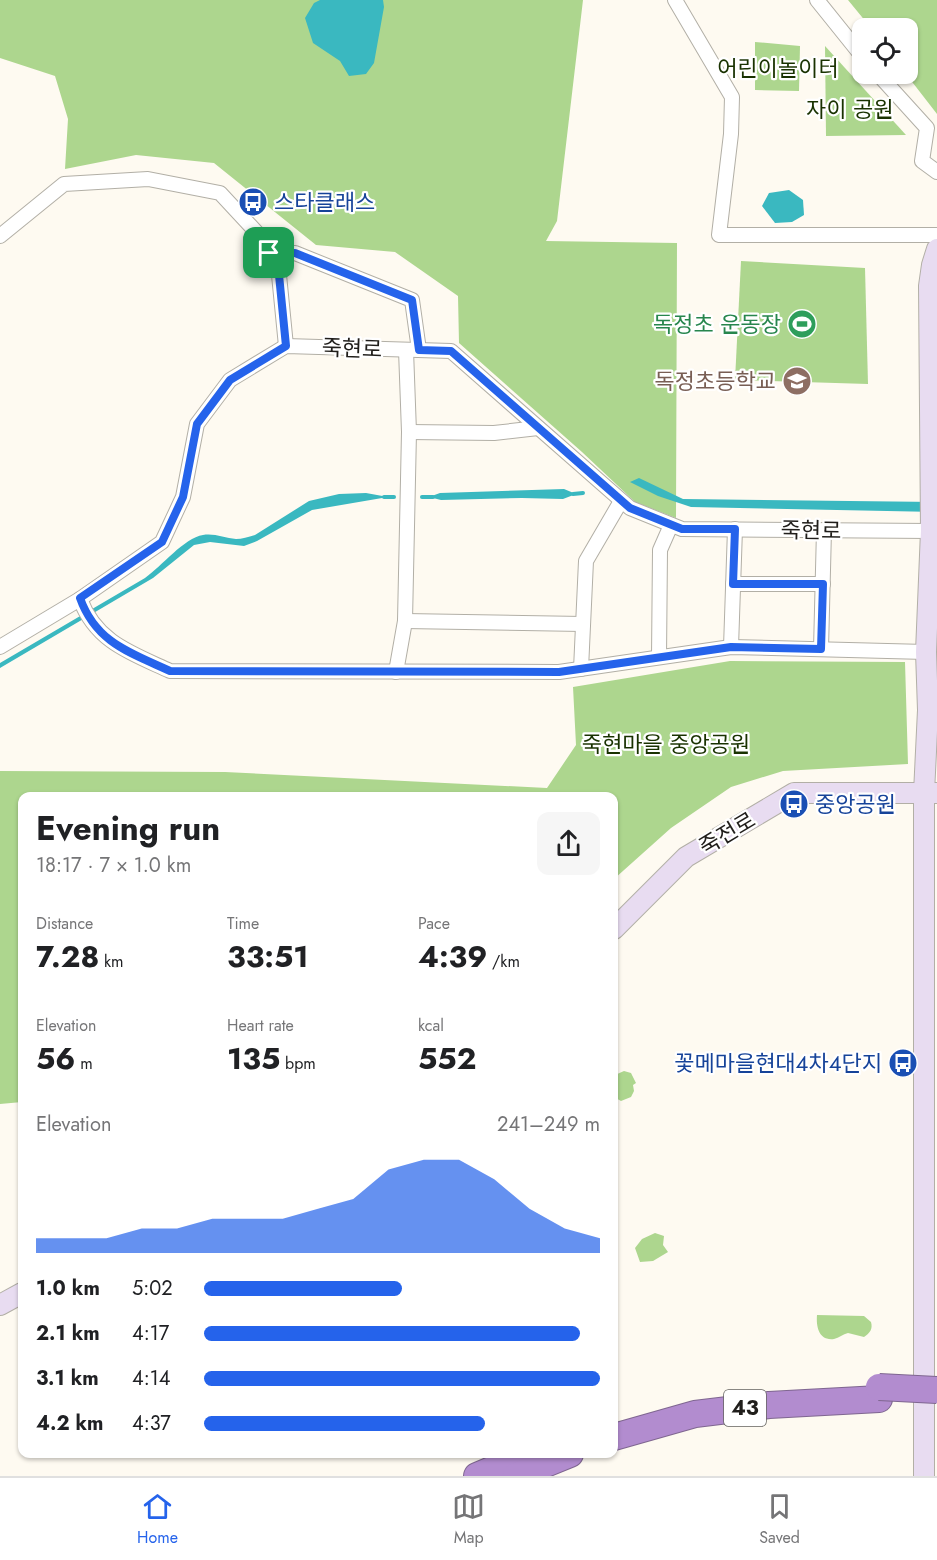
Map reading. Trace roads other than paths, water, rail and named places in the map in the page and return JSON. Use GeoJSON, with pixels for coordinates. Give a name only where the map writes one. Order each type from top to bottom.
{"type":"FeatureCollection","features":[{"type":"Feature","properties":{"kind":"highway","name":"43"},"geometry":{"type":"LineString","coordinates":[[618,1436],[695,1414],[879,1393],[937,1390]]}},
{"type":"Feature","properties":{"kind":"highway","name":"43"},"geometry":{"type":"LineString","coordinates":[[618,1421],[684,1401],[758,1392],[879,1393],[937,1402]]}},
{"type":"Feature","properties":{"kind":"highway"},"geometry":{"type":"LineString","coordinates":[[477,1476],[520,1458]]}},
{"type":"Feature","properties":{"kind":"highway"},"geometry":{"type":"LineString","coordinates":[[516,1476],[560,1458]]}},
{"type":"Feature","properties":{"kind":"street"},"geometry":{"type":"LineString","coordinates":[[675,0],[732,96],[731,134],[719,235],[937,235]]}},
{"type":"Feature","properties":{"kind":"street"},"geometry":{"type":"LineString","coordinates":[[817,0],[852,44]]}},
{"type":"Feature","properties":{"kind":"street"},"geometry":{"type":"LineString","coordinates":[[887,84],[927,128],[922,161],[937,172]]}},
{"type":"Feature","properties":{"kind":"street"},"geometry":{"type":"LineString","coordinates":[[0,236],[64,184],[147,179],[220,193],[259,235],[279,275],[286,346],[230,380],[197,424],[183,497],[162,542],[85,610],[0,646]]}},
{"type":"Feature","properties":{"kind":"street"},"geometry":{"type":"LineString","coordinates":[[924,1476],[930,1188],[932,710],[926,652],[933,526],[929,286],[937,249]]}},
{"type":"Feature","properties":{"kind":"street"},"geometry":{"type":"LineString","coordinates":[[269,253],[295,253],[412,300],[405,621],[396,672]]}},
{"type":"Feature","properties":{"kind":"street","name":"죽현로"},"geometry":{"type":"LineString","coordinates":[[286,346],[451,351],[630,508],[682,529],[824,530],[933,526]]}},
{"type":"Feature","properties":{"kind":"street"},"geometry":{"type":"LineString","coordinates":[[409,432],[495,433],[538,428]]}},
{"type":"Feature","properties":{"kind":"street"},"geometry":{"type":"LineString","coordinates":[[581,669],[586,561],[621,501]]}},
{"type":"Feature","properties":{"kind":"street"},"geometry":{"type":"LineString","coordinates":[[659,657],[660,550],[671,525]]}},
{"type":"Feature","properties":{"kind":"street"},"geometry":{"type":"LineString","coordinates":[[731,647],[735,529]]}},
{"type":"Feature","properties":{"kind":"street"},"geometry":{"type":"LineString","coordinates":[[821,649],[824,530]]}},
{"type":"Feature","properties":{"kind":"street"},"geometry":{"type":"LineString","coordinates":[[733,584],[823,584]]}},
{"type":"Feature","properties":{"kind":"street"},"geometry":{"type":"LineString","coordinates":[[85,610],[115,645],[170,671],[559,672],[731,647],[926,652]]}},
{"type":"Feature","properties":{"kind":"street"},"geometry":{"type":"LineString","coordinates":[[405,621],[583,624]]}},
{"type":"Feature","properties":{"kind":"street","name":"죽전로"},"geometry":{"type":"LineString","coordinates":[[618,925],[686,857],[794,793],[931,793]]}},
{"type":"Feature","properties":{"kind":"street"},"geometry":{"type":"LineString","coordinates":[[0,1305],[18,1295]]}},
{"type":"Feature","properties":{"kind":"water"},"geometry":{"type":"Polygon","coordinates":[[[320,0],[383,0],[384,7],[374,63],[366,74],[349,76],[340,61],[313,43],[305,18],[314,3],[320,0]]]}},
{"type":"Feature","properties":{"kind":"water"},"geometry":{"type":"Polygon","coordinates":[[[789,190],[803,200],[804,215],[792,222],[775,223],[762,206],[769,193],[789,190]]]}},
{"type":"Feature","properties":{"kind":"water"},"geometry":{"type":"Polygon","coordinates":[[[639,478],[683,499],[937,502],[937,512],[691,507],[658,496],[630,482],[639,478]]]}},
{"type":"Feature","properties":{"kind":"water"},"geometry":{"type":"Polygon","coordinates":[[[564,489],[576,494],[563,499],[441,500],[429,497],[440,493],[564,489]]]}},
{"type":"Feature","properties":{"kind":"water"},"geometry":{"type":"Polygon","coordinates":[[[366,493],[388,497],[312,510],[244,546],[210,542],[194,545],[153,578],[0,668],[0,663],[145,578],[188,541],[196,537],[215,535],[236,539],[255,535],[309,501],[339,494],[366,493]]]}},
{"type":"Feature","properties":{"kind":"waterway"},"geometry":{"type":"LineString","coordinates":[[573,494],[583,493]]}},
{"type":"Feature","properties":{"kind":"waterway"},"geometry":{"type":"LineString","coordinates":[[384,497],[394,497]]}},
{"type":"Feature","properties":{"kind":"waterway"},"geometry":{"type":"LineString","coordinates":[[422,497],[433,497]]}},
{"type":"Feature","properties":{"kind":"place","name":"스타클래스"},"geometry":{"type":"Point","coordinates":[253,202]}},
{"type":"Feature","properties":{"kind":"place","name":"독정초 운동장"},"geometry":{"type":"Point","coordinates":[802,324]}},
{"type":"Feature","properties":{"kind":"place","name":"독정초등학교"},"geometry":{"type":"Point","coordinates":[797,381]}},
{"type":"Feature","properties":{"kind":"place","name":"중앙공원"},"geometry":{"type":"Point","coordinates":[794,804]}},
{"type":"Feature","properties":{"kind":"place","name":"꽃메마을현대4차4단지"},"geometry":{"type":"Point","coordinates":[903,1063]}},
{"type":"Feature","properties":{"kind":"park label","name":"어린이놀이터"},"geometry":{"type":"Point","coordinates":[778,68]}},
{"type":"Feature","properties":{"kind":"park label","name":"자이 공원"},"geometry":{"type":"Point","coordinates":[850,109]}},
{"type":"Feature","properties":{"kind":"park label","name":"죽현마을 중앙공원"},"geometry":{"type":"Point","coordinates":[666,744]}}]}
